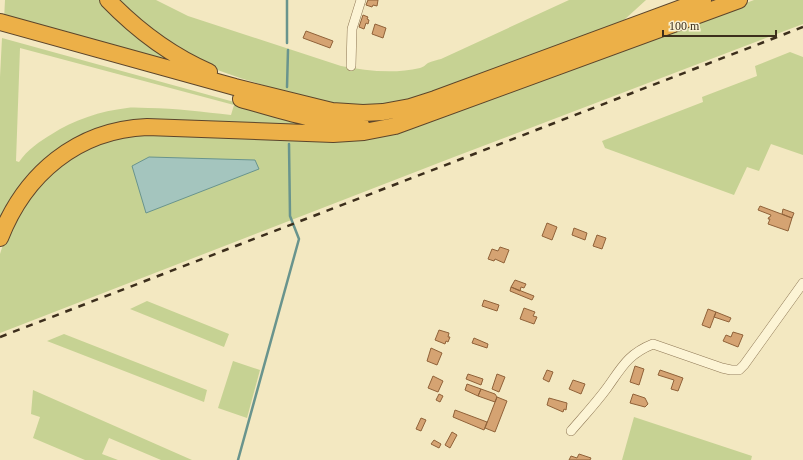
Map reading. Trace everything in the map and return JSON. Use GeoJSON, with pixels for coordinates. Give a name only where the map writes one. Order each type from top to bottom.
{"type":"FeatureCollection","features":[{"type":"Feature","properties":{"kind":"highway"},"geometry":{"type":"LineString","coordinates":[[108,0],[153,40],[194,66],[274,96]]}},
{"type":"Feature","properties":{"kind":"highway"},"geometry":{"type":"LineString","coordinates":[[0,22],[234,87],[317,108],[363,114],[396,110],[435,99],[703,0]]}},
{"type":"Feature","properties":{"kind":"highway"},"geometry":{"type":"LineString","coordinates":[[0,238],[15,205],[23,193],[41,173],[56,160],[76,147],[102,136],[130,129],[151,127],[295,134],[347,134],[384,128],[439,111],[739,0]]}},
{"type":"Feature","properties":{"kind":"highway"},"geometry":{"type":"LineString","coordinates":[[0,33],[318,120],[335,123],[361,124],[411,120]]}},
{"type":"Feature","properties":{"kind":"street"},"geometry":{"type":"LineString","coordinates":[[351,66],[352,29],[361,0]]}},
{"type":"Feature","properties":{"kind":"street"},"geometry":{"type":"LineString","coordinates":[[571,431],[632,355],[653,344],[722,368],[739,370],[803,283]]}},
{"type":"Feature","properties":{"kind":"green space"},"geometry":{"type":"Polygon","coordinates":[[[5,0],[104,0],[201,73],[4,20],[5,0]]]}},
{"type":"Feature","properties":{"kind":"green space"},"geometry":{"type":"Polygon","coordinates":[[[115,0],[156,0],[188,16],[341,66],[370,70],[401,71],[421,68],[428,63],[441,59],[569,0],[646,0],[624,20],[428,95],[369,108],[326,104],[209,67],[161,40],[115,0]]]}},
{"type":"Feature","properties":{"kind":"green space"},"geometry":{"type":"Polygon","coordinates":[[[754,0],[803,0],[803,24],[454,157],[0,333],[0,254],[6,235],[21,204],[74,152],[129,134],[326,139],[500,93],[567,72],[754,0]]]}},
{"type":"Feature","properties":{"kind":"green space"},"geometry":{"type":"Polygon","coordinates":[[[2,38],[278,114],[338,126],[148,123],[78,140],[0,225],[0,77],[2,38]],[[20,48],[16,161],[19,162],[34,146],[60,129],[78,120],[97,114],[117,109],[158,108],[231,115],[234,105],[20,48]]]}},
{"type":"Feature","properties":{"kind":"green space"},"geometry":{"type":"Polygon","coordinates":[[[790,52],[803,57],[803,155],[771,144],[759,171],[747,167],[734,195],[605,148],[602,141],[703,102],[702,97],[757,76],[755,66],[790,52]]]}},
{"type":"Feature","properties":{"kind":"green space"},"geometry":{"type":"Polygon","coordinates":[[[147,301],[229,334],[224,347],[130,309],[147,301]]]}},
{"type":"Feature","properties":{"kind":"green space"},"geometry":{"type":"Polygon","coordinates":[[[64,334],[207,390],[204,402],[47,341],[64,334]]]}},
{"type":"Feature","properties":{"kind":"green space"},"geometry":{"type":"Polygon","coordinates":[[[233,361],[260,370],[247,418],[218,408],[233,361]]]}},
{"type":"Feature","properties":{"kind":"green space"},"geometry":{"type":"Polygon","coordinates":[[[33,390],[192,460],[161,460],[109,438],[102,454],[118,460],[85,460],[33,438],[40,417],[31,414],[33,390]]]}},
{"type":"Feature","properties":{"kind":"green space"},"geometry":{"type":"Polygon","coordinates":[[[634,417],[752,456],[751,460],[622,460],[634,417]]]}},
{"type":"Feature","properties":{"kind":"water"},"geometry":{"type":"Polygon","coordinates":[[[149,157],[255,160],[259,169],[146,213],[132,166],[149,157]]]}},
{"type":"Feature","properties":{"kind":"building"},"geometry":{"type":"Polygon","coordinates":[[[368,0],[378,0],[377,6],[373,5],[372,7],[366,5],[368,0]]]}},
{"type":"Feature","properties":{"kind":"building"},"geometry":{"type":"Polygon","coordinates":[[[363,15],[368,17],[367,19],[369,20],[364,29],[359,27],[363,15]]]}},
{"type":"Feature","properties":{"kind":"building"},"geometry":{"type":"Polygon","coordinates":[[[375,24],[386,28],[383,38],[372,34],[375,24]]]}},
{"type":"Feature","properties":{"kind":"building"},"geometry":{"type":"Polygon","coordinates":[[[306,31],[333,41],[330,48],[303,38],[306,31]]]}},
{"type":"Feature","properties":{"kind":"building"},"geometry":{"type":"Polygon","coordinates":[[[760,206],[792,218],[788,231],[768,224],[770,219],[768,219],[771,215],[758,210],[760,206]]]}},
{"type":"Feature","properties":{"kind":"building"},"geometry":{"type":"Polygon","coordinates":[[[783,209],[794,213],[792,218],[782,214],[783,209]]]}},
{"type":"Feature","properties":{"kind":"building"},"geometry":{"type":"Polygon","coordinates":[[[547,223],[557,227],[552,240],[542,236],[547,223]]]}},
{"type":"Feature","properties":{"kind":"building"},"geometry":{"type":"Polygon","coordinates":[[[574,228],[587,233],[585,240],[572,235],[574,228]]]}},
{"type":"Feature","properties":{"kind":"building"},"geometry":{"type":"Polygon","coordinates":[[[597,235],[606,238],[602,249],[593,246],[597,235]]]}},
{"type":"Feature","properties":{"kind":"building"},"geometry":{"type":"Polygon","coordinates":[[[500,247],[509,250],[504,263],[495,259],[494,261],[488,259],[492,249],[498,251],[500,247]]]}},
{"type":"Feature","properties":{"kind":"building"},"geometry":{"type":"Polygon","coordinates":[[[515,280],[526,284],[524,288],[521,287],[520,291],[511,287],[515,280]]]}},
{"type":"Feature","properties":{"kind":"building"},"geometry":{"type":"Polygon","coordinates":[[[511,287],[534,296],[532,300],[510,291],[511,287]]]}},
{"type":"Feature","properties":{"kind":"building"},"geometry":{"type":"Polygon","coordinates":[[[484,300],[499,305],[497,311],[482,306],[484,300]]]}},
{"type":"Feature","properties":{"kind":"building"},"geometry":{"type":"Polygon","coordinates":[[[524,308],[535,312],[533,316],[537,317],[534,324],[520,319],[524,308]]]}},
{"type":"Feature","properties":{"kind":"building"},"geometry":{"type":"Polygon","coordinates":[[[708,309],[716,312],[710,328],[702,325],[708,309]]]}},
{"type":"Feature","properties":{"kind":"building"},"geometry":{"type":"Polygon","coordinates":[[[716,312],[731,318],[729,322],[714,317],[716,312]]]}},
{"type":"Feature","properties":{"kind":"building"},"geometry":{"type":"Polygon","coordinates":[[[439,330],[449,333],[448,337],[450,337],[448,342],[446,341],[445,344],[435,340],[439,330]]]}},
{"type":"Feature","properties":{"kind":"building"},"geometry":{"type":"Polygon","coordinates":[[[733,332],[743,335],[738,347],[723,341],[726,335],[731,337],[733,332]]]}},
{"type":"Feature","properties":{"kind":"building"},"geometry":{"type":"Polygon","coordinates":[[[474,338],[488,344],[487,348],[472,343],[474,338]]]}},
{"type":"Feature","properties":{"kind":"building"},"geometry":{"type":"Polygon","coordinates":[[[431,348],[442,353],[437,365],[427,361],[431,348]]]}},
{"type":"Feature","properties":{"kind":"building"},"geometry":{"type":"Polygon","coordinates":[[[635,366],[644,369],[639,385],[630,382],[635,366]]]}},
{"type":"Feature","properties":{"kind":"building"},"geometry":{"type":"Polygon","coordinates":[[[547,370],[553,372],[549,382],[543,379],[547,370]]]}},
{"type":"Feature","properties":{"kind":"building"},"geometry":{"type":"Polygon","coordinates":[[[660,370],[683,378],[678,391],[671,389],[674,380],[658,375],[660,370]]]}},
{"type":"Feature","properties":{"kind":"building"},"geometry":{"type":"Polygon","coordinates":[[[468,374],[483,379],[481,385],[466,379],[468,374]]]}},
{"type":"Feature","properties":{"kind":"building"},"geometry":{"type":"Polygon","coordinates":[[[497,374],[505,377],[499,392],[492,389],[497,374]]]}},
{"type":"Feature","properties":{"kind":"building"},"geometry":{"type":"Polygon","coordinates":[[[433,376],[443,381],[438,392],[428,388],[433,376]]]}},
{"type":"Feature","properties":{"kind":"building"},"geometry":{"type":"Polygon","coordinates":[[[573,380],[585,384],[581,394],[569,389],[573,380]]]}},
{"type":"Feature","properties":{"kind":"building"},"geometry":{"type":"Polygon","coordinates":[[[467,384],[481,389],[478,396],[465,390],[467,384]]]}},
{"type":"Feature","properties":{"kind":"building"},"geometry":{"type":"Polygon","coordinates":[[[481,389],[495,394],[497,397],[495,402],[478,396],[481,389]]]}},
{"type":"Feature","properties":{"kind":"building"},"geometry":{"type":"Polygon","coordinates":[[[439,394],[443,396],[440,402],[436,400],[439,394]]]}},
{"type":"Feature","properties":{"kind":"building"},"geometry":{"type":"Polygon","coordinates":[[[633,394],[645,398],[648,404],[645,407],[630,403],[633,394]]]}},
{"type":"Feature","properties":{"kind":"building"},"geometry":{"type":"Polygon","coordinates":[[[497,397],[507,401],[495,432],[485,428],[497,397]]]}},
{"type":"Feature","properties":{"kind":"building"},"geometry":{"type":"Polygon","coordinates":[[[549,398],[567,403],[566,410],[564,409],[563,412],[547,405],[549,398]]]}},
{"type":"Feature","properties":{"kind":"building"},"geometry":{"type":"Polygon","coordinates":[[[455,410],[487,422],[484,430],[453,417],[455,410]]]}},
{"type":"Feature","properties":{"kind":"building"},"geometry":{"type":"Polygon","coordinates":[[[421,418],[426,420],[421,431],[416,429],[421,418]]]}},
{"type":"Feature","properties":{"kind":"building"},"geometry":{"type":"Polygon","coordinates":[[[452,432],[457,435],[450,448],[445,445],[452,432]]]}},
{"type":"Feature","properties":{"kind":"building"},"geometry":{"type":"Polygon","coordinates":[[[434,440],[441,444],[439,448],[431,444],[434,440]]]}},
{"type":"Feature","properties":{"kind":"building"},"geometry":{"type":"Polygon","coordinates":[[[579,454],[591,458],[590,460],[569,460],[571,456],[577,458],[579,454]]]}},
{"type":"Feature","properties":{"kind":"waterway"},"geometry":{"type":"LineString","coordinates":[[287,0],[287,43]]}},
{"type":"Feature","properties":{"kind":"waterway"},"geometry":{"type":"LineString","coordinates":[[287,87],[288,50]]}},
{"type":"Feature","properties":{"kind":"waterway"},"geometry":{"type":"LineString","coordinates":[[238,460],[299,239],[290,216],[289,144]]}},
{"type":"Feature","properties":{"kind":"railway"},"geometry":{"type":"LineString","coordinates":[[0,337],[803,27]]}}]}
